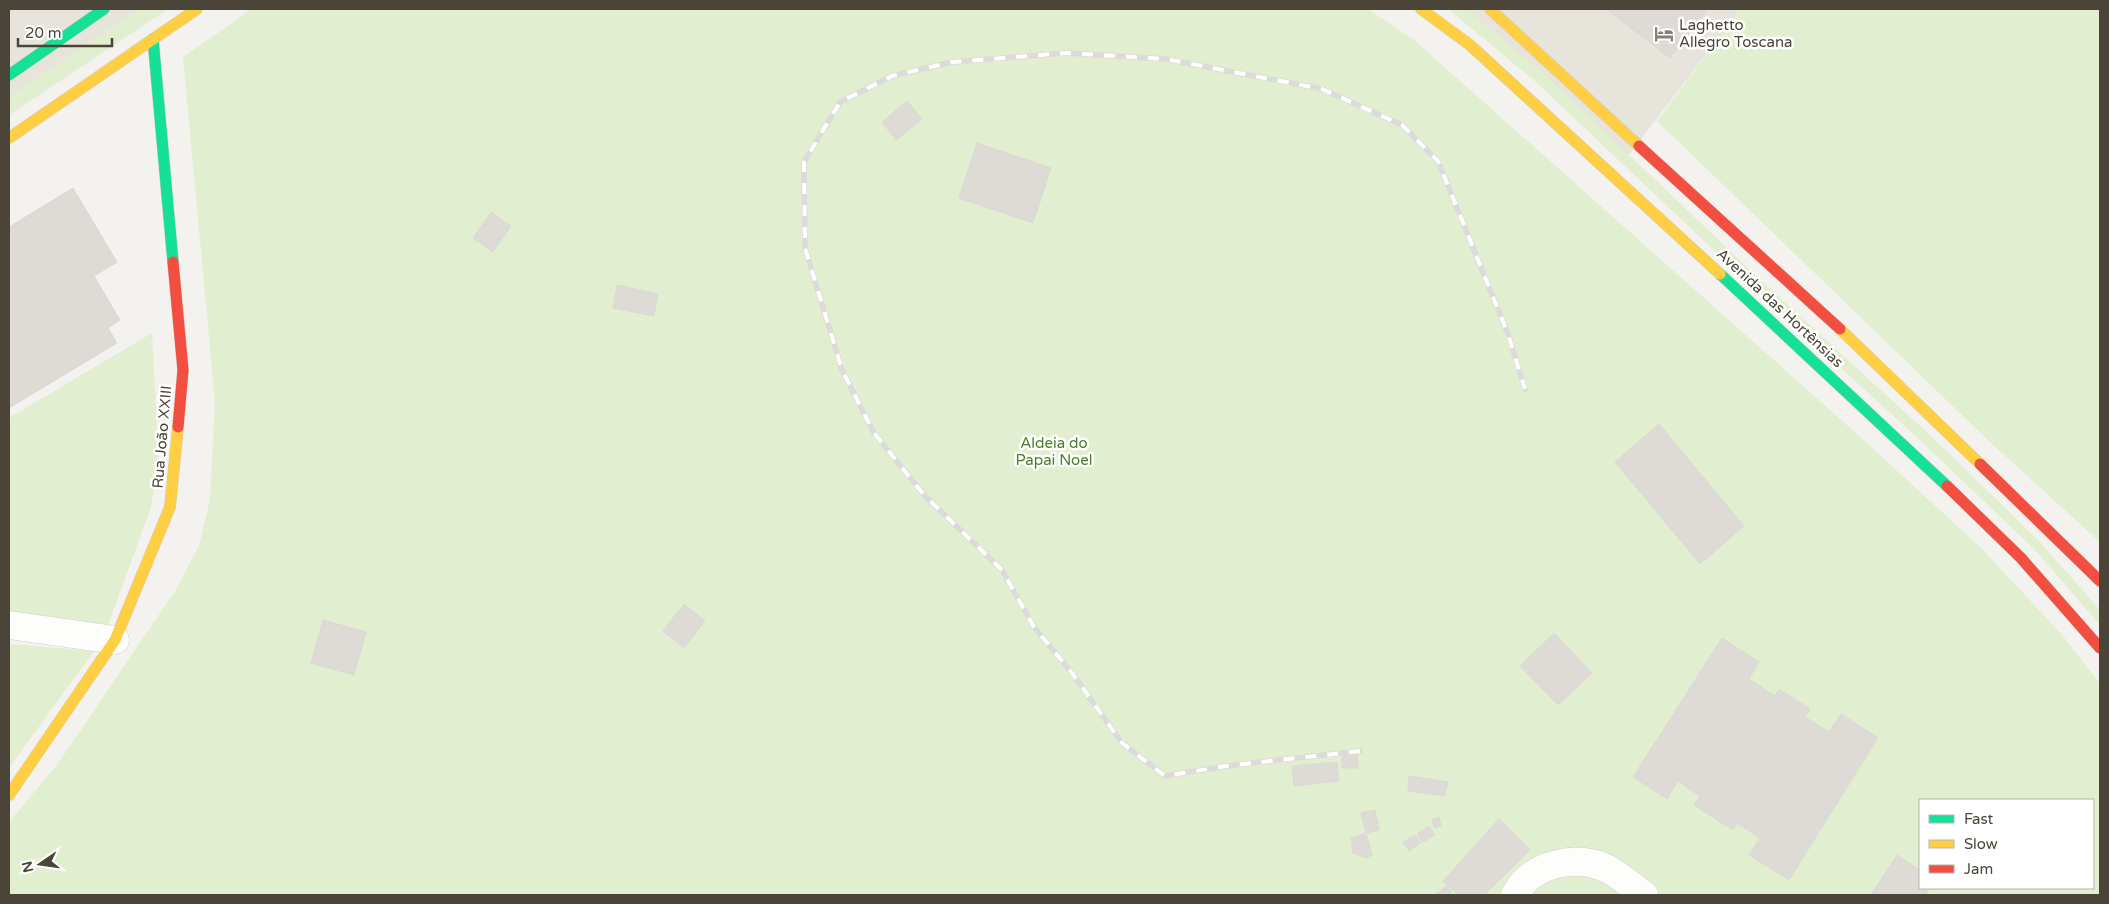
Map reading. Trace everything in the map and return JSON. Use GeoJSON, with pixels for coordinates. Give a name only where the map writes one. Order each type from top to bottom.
{"type":"FeatureCollection","features":[{"type":"Feature","properties":{"kind":"main road"},"geometry":{"type":"LineString","coordinates":[[9,75],[104,9]]}},
{"type":"Feature","properties":{"kind":"main road"},"geometry":{"type":"LineString","coordinates":[[9,138],[197,9]]}},
{"type":"Feature","properties":{"kind":"main road","name":"Avenida das Hortênsias"},"geometry":{"type":"LineString","coordinates":[[1421,9],[1470,45],[1903,442],[2021,558],[2100,648]]}},
{"type":"Feature","properties":{"kind":"main road","name":"Avenida das Hortênsias"},"geometry":{"type":"LineString","coordinates":[[1490,9],[1865,352],[2100,581]]}},
{"type":"Feature","properties":{"kind":"main road","name":"Rua João XXIII"},"geometry":{"type":"LineString","coordinates":[[9,795],[115,640],[170,508],[182,379],[153,39]]}},
{"type":"Feature","properties":{"kind":"street"},"geometry":{"type":"LineString","coordinates":[[9,625],[115,640]]}},
{"type":"Feature","properties":{"kind":"street"},"geometry":{"type":"LineString","coordinates":[[1515,895],[1521,882],[1549,865],[1575,862],[1606,868],[1631,892]]}},
{"type":"Feature","properties":{"kind":"shaded area"},"geometry":{"type":"Polygon","coordinates":[[[9,9],[156,9],[9,107],[9,9]]]}},
{"type":"Feature","properties":{"kind":"shaded area"},"geometry":{"type":"Polygon","coordinates":[[[1458,9],[1741,9],[1625,160],[1458,9]]]}},
{"type":"Feature","properties":{"kind":"green space"},"geometry":{"type":"Polygon","coordinates":[[[139,9],[168,9],[9,115],[9,97],[139,9]]]}},
{"type":"Feature","properties":{"kind":"green space","name":"Aldeia do Papai Noel"},"geometry":{"type":"Polygon","coordinates":[[[252,9],[1368,9],[1414,40],[1867,443],[1982,549],[2063,636],[2100,684],[2100,895],[9,895],[9,822],[57,765],[175,591],[199,546],[210,499],[215,402],[183,57],[252,9]]]}},
{"type":"Feature","properties":{"kind":"green space"},"geometry":{"type":"Polygon","coordinates":[[[1448,9],[1466,9],[1544,74],[1766,285],[1931,436],[2040,542],[2100,610],[2100,625],[2034,549],[1924,444],[1758,292],[1536,82],[1448,9]]]}},
{"type":"Feature","properties":{"kind":"green space"},"geometry":{"type":"Polygon","coordinates":[[[1741,9],[2100,9],[2100,542],[1992,444],[1657,121],[1741,9]]]}},
{"type":"Feature","properties":{"kind":"green space"},"geometry":{"type":"Polygon","coordinates":[[[152,333],[159,468],[150,510],[108,625],[9,612],[9,418],[152,333]]]}},
{"type":"Feature","properties":{"kind":"green space"},"geometry":{"type":"Polygon","coordinates":[[[9,644],[94,651],[9,768],[9,644]]]}},
{"type":"Feature","properties":{"kind":"building","name":"Laghetto Allegro Toscana"},"geometry":{"type":"Polygon","coordinates":[[[1606,9],[1708,9],[1670,58],[1606,9]]]}},
{"type":"Feature","properties":{"kind":"building"},"geometry":{"type":"Polygon","coordinates":[[[907,101],[922,119],[896,140],[882,122],[907,101]]]}},
{"type":"Feature","properties":{"kind":"building"},"geometry":{"type":"Polygon","coordinates":[[[977,143],[1051,168],[1033,223],[959,198],[977,143]]]}},
{"type":"Feature","properties":{"kind":"building"},"geometry":{"type":"Polygon","coordinates":[[[73,188],[117,262],[94,276],[120,320],[108,328],[117,343],[9,408],[9,227],[73,188]]]}},
{"type":"Feature","properties":{"kind":"building"},"geometry":{"type":"Polygon","coordinates":[[[491,212],[511,226],[493,252],[473,238],[491,212]]]}},
{"type":"Feature","properties":{"kind":"building"},"geometry":{"type":"Polygon","coordinates":[[[617,285],[658,294],[654,316],[613,308],[617,285]]]}},
{"type":"Feature","properties":{"kind":"building"},"geometry":{"type":"Polygon","coordinates":[[[1659,424],[1744,526],[1700,564],[1615,462],[1659,424]]]}},
{"type":"Feature","properties":{"kind":"building"},"geometry":{"type":"Polygon","coordinates":[[[684,604],[705,621],[684,648],[663,631],[684,604]]]}},
{"type":"Feature","properties":{"kind":"building"},"geometry":{"type":"Polygon","coordinates":[[[323,620],[366,632],[354,675],[311,663],[323,620]]]}},
{"type":"Feature","properties":{"kind":"building"},"geometry":{"type":"Polygon","coordinates":[[[1554,633],[1592,673],[1558,705],[1520,666],[1554,633]]]}},
{"type":"Feature","properties":{"kind":"building"},"geometry":{"type":"Polygon","coordinates":[[[1722,638],[1759,662],[1749,679],[1775,696],[1779,689],[1810,709],[1805,717],[1829,732],[1841,714],[1878,738],[1789,880],[1749,855],[1760,838],[1737,823],[1733,830],[1694,805],[1700,796],[1678,781],[1667,799],[1633,777],[1722,638]]]}},
{"type":"Feature","properties":{"kind":"building"},"geometry":{"type":"Polygon","coordinates":[[[1342,755],[1358,755],[1358,768],[1342,768],[1342,755]]]}},
{"type":"Feature","properties":{"kind":"building"},"geometry":{"type":"Polygon","coordinates":[[[1337,762],[1339,781],[1294,786],[1292,766],[1337,762]]]}},
{"type":"Feature","properties":{"kind":"building"},"geometry":{"type":"Polygon","coordinates":[[[1409,776],[1448,782],[1445,796],[1408,791],[1409,776]]]}},
{"type":"Feature","properties":{"kind":"building"},"geometry":{"type":"Polygon","coordinates":[[[1375,810],[1379,830],[1366,833],[1361,813],[1375,810]]]}},
{"type":"Feature","properties":{"kind":"building"},"geometry":{"type":"Polygon","coordinates":[[[1439,817],[1441,826],[1434,828],[1432,820],[1439,817]]]}},
{"type":"Feature","properties":{"kind":"building"},"geometry":{"type":"Polygon","coordinates":[[[1499,819],[1530,850],[1484,895],[1458,895],[1443,881],[1499,819]]]}},
{"type":"Feature","properties":{"kind":"building"},"geometry":{"type":"Polygon","coordinates":[[[1429,826],[1435,835],[1423,842],[1417,834],[1429,826]]]}},
{"type":"Feature","properties":{"kind":"building"},"geometry":{"type":"Polygon","coordinates":[[[1366,833],[1372,855],[1366,858],[1353,853],[1351,838],[1366,833]]]}},
{"type":"Feature","properties":{"kind":"building"},"geometry":{"type":"Polygon","coordinates":[[[1415,835],[1421,843],[1409,851],[1403,842],[1415,835]]]}},
{"type":"Feature","properties":{"kind":"building"},"geometry":{"type":"Polygon","coordinates":[[[1897,855],[1919,869],[1919,889],[1928,889],[1925,895],[1871,895],[1897,855]]]}},
{"type":"Feature","properties":{"kind":"building"},"geometry":{"type":"Polygon","coordinates":[[[1447,886],[1453,895],[1434,895],[1447,886]]]}},
{"type":"Feature","properties":{"kind":"railway"},"geometry":{"type":"LineString","coordinates":[[1360,751],[1226,766],[1165,776],[1122,743],[1072,673],[1034,627],[1002,570],[924,495],[874,433],[842,370],[805,248],[804,162],[840,102],[892,76],[952,62],[1066,53],[1166,59],[1322,89],[1402,125],[1438,161],[1508,334],[1525,389]]}},
{"type":"Feature","properties":{"kind":"traffic: fast"},"geometry":{"type":"LineString","coordinates":[[9,75],[104,9]]}},
{"type":"Feature","properties":{"kind":"traffic: fast"},"geometry":{"type":"LineString","coordinates":[[153,39],[173,262]]}},
{"type":"Feature","properties":{"kind":"traffic: fast"},"geometry":{"type":"LineString","coordinates":[[1720,274],[1947,486]]}},
{"type":"Feature","properties":{"kind":"traffic: slow"},"geometry":{"type":"LineString","coordinates":[[9,138],[197,9]]}},
{"type":"Feature","properties":{"kind":"traffic: slow"},"geometry":{"type":"LineString","coordinates":[[1421,9],[1470,45],[1720,274]]}},
{"type":"Feature","properties":{"kind":"traffic: slow"},"geometry":{"type":"LineString","coordinates":[[1490,9],[1639,146]]}},
{"type":"Feature","properties":{"kind":"traffic: slow"},"geometry":{"type":"LineString","coordinates":[[1840,329],[1980,464]]}},
{"type":"Feature","properties":{"kind":"traffic: slow"},"geometry":{"type":"LineString","coordinates":[[9,795],[115,640],[170,507],[178,427]]}},
{"type":"Feature","properties":{"kind":"traffic: jam"},"geometry":{"type":"LineString","coordinates":[[1639,146],[1840,329]]}},
{"type":"Feature","properties":{"kind":"traffic: jam"},"geometry":{"type":"LineString","coordinates":[[173,262],[183,370],[178,427]]}},
{"type":"Feature","properties":{"kind":"traffic: jam"},"geometry":{"type":"LineString","coordinates":[[1980,464],[2100,581]]}},
{"type":"Feature","properties":{"kind":"traffic: jam"},"geometry":{"type":"LineString","coordinates":[[1947,486],[2021,558],[2100,648]]}},
{"type":"Feature","properties":{"kind":"place","name":"Laghetto Allegro Toscana"},"geometry":{"type":"Point","coordinates":[1664,34]}}]}
